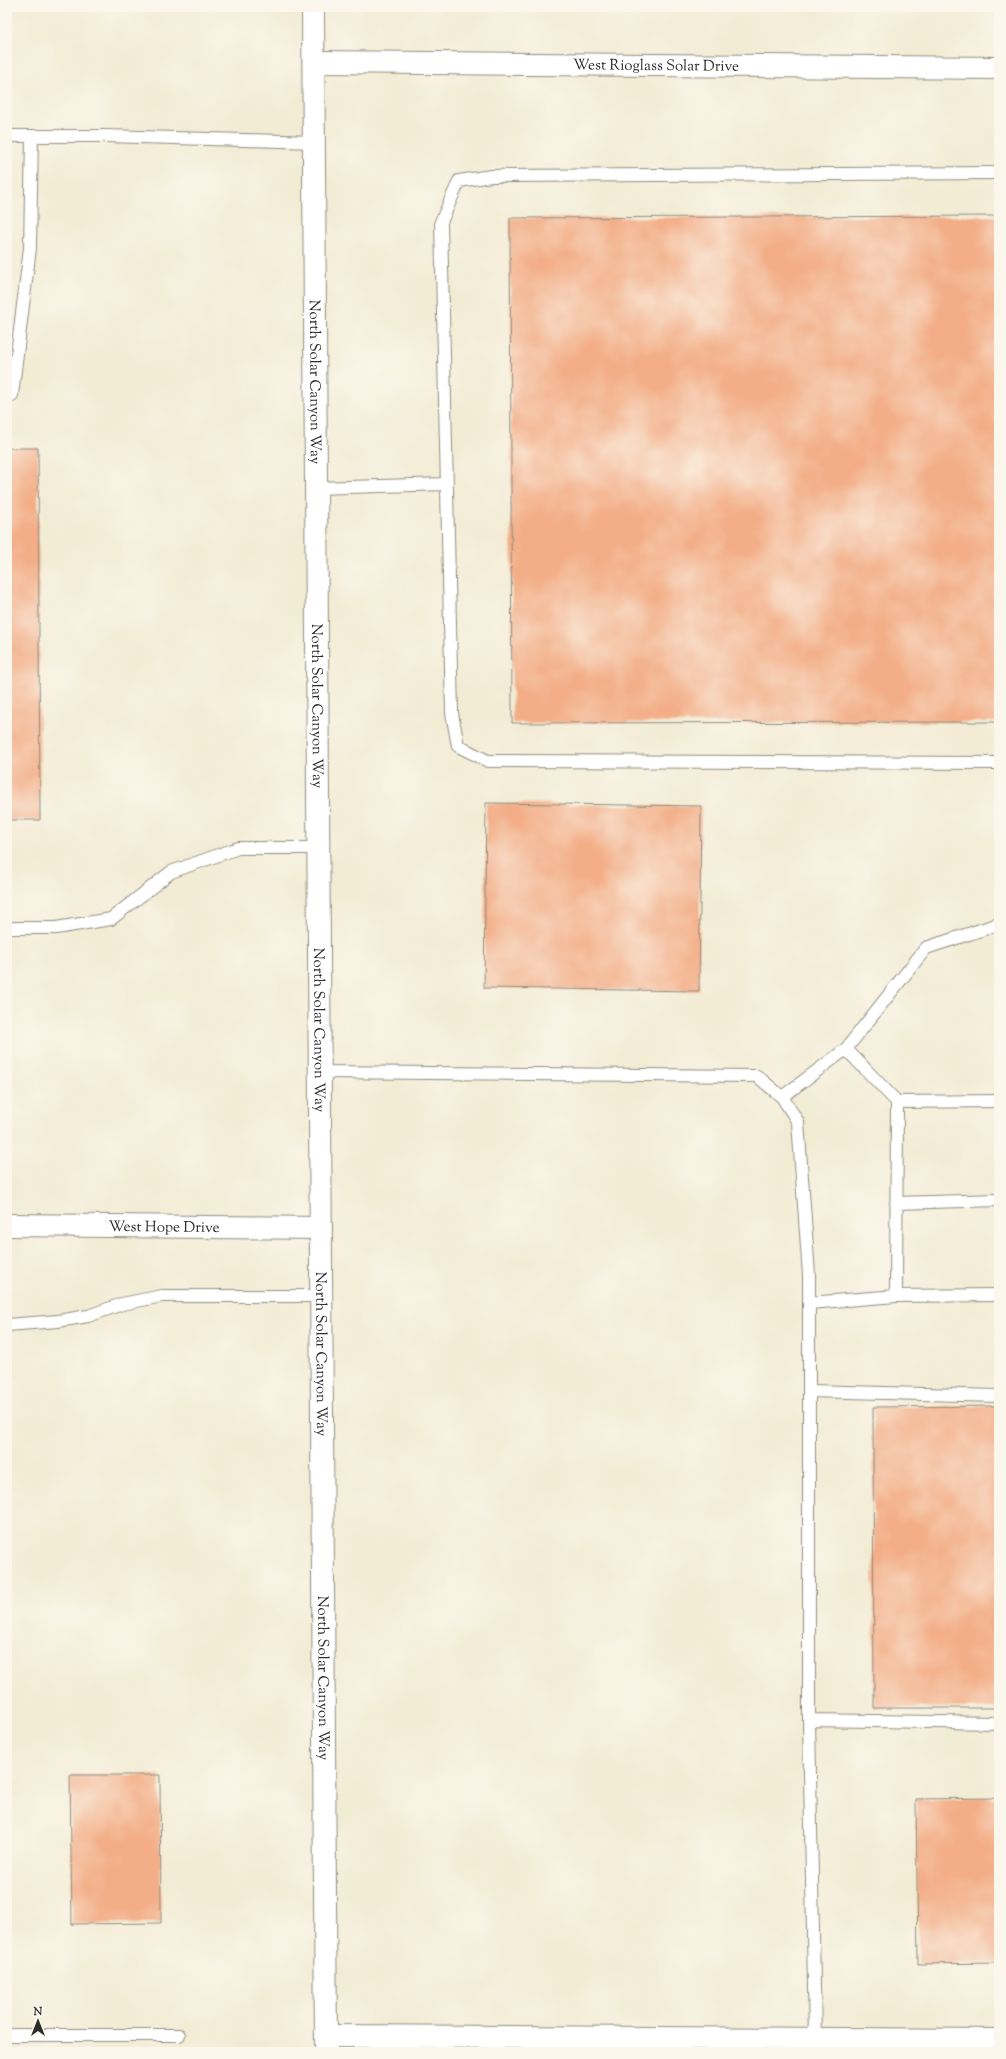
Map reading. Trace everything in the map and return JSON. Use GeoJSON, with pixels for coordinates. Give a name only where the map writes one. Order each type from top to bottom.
{"type":"FeatureCollection","features":[{"type":"Feature","properties":{"kind":"street","name":"North Solar Canyon Way"},"geometry":{"type":"LineString","coordinates":[[314,7],[326,2044]]}},
{"type":"Feature","properties":{"kind":"street","name":"West Rioglass Solar Drive"},"geometry":{"type":"LineString","coordinates":[[314,62],[999,68]]}},
{"type":"Feature","properties":{"kind":"street","name":"West Hope Drive"},"geometry":{"type":"LineString","coordinates":[[7,1225],[320,1228]]}},
{"type":"Feature","properties":{"kind":"street"},"geometry":{"type":"LineString","coordinates":[[326,2044],[815,2039],[999,2040]]}},
{"type":"Feature","properties":{"kind":"lane"},"geometry":{"type":"LineString","coordinates":[[7,136],[315,142]]}},
{"type":"Feature","properties":{"kind":"lane"},"geometry":{"type":"LineString","coordinates":[[7,395],[12,395],[30,248],[32,136]]}},
{"type":"Feature","properties":{"kind":"lane"},"geometry":{"type":"LineString","coordinates":[[999,174],[491,176],[459,181],[441,222],[452,713],[458,746],[488,761],[999,763]]}},
{"type":"Feature","properties":{"kind":"lane"},"geometry":{"type":"LineString","coordinates":[[316,488],[447,484]]}},
{"type":"Feature","properties":{"kind":"lane"},"geometry":{"type":"LineString","coordinates":[[7,928],[56,928],[110,919],[171,872],[238,848],[318,848]]}},
{"type":"Feature","properties":{"kind":"lane"},"geometry":{"type":"LineString","coordinates":[[782,1097],[846,1049],[926,948],[999,924]]}},
{"type":"Feature","properties":{"kind":"lane"},"geometry":{"type":"LineString","coordinates":[[846,1049],[897,1102],[896,1296]]}},
{"type":"Feature","properties":{"kind":"lane"},"geometry":{"type":"LineString","coordinates":[[320,1072],[757,1076],[782,1097],[798,1122],[809,1275],[809,1720],[815,2039]]}},
{"type":"Feature","properties":{"kind":"lane"},"geometry":{"type":"LineString","coordinates":[[897,1102],[999,1101]]}},
{"type":"Feature","properties":{"kind":"lane"},"geometry":{"type":"LineString","coordinates":[[896,1203],[999,1200]]}},
{"type":"Feature","properties":{"kind":"lane"},"geometry":{"type":"LineString","coordinates":[[809,1303],[896,1296],[999,1295]]}},
{"type":"Feature","properties":{"kind":"lane"},"geometry":{"type":"LineString","coordinates":[[7,1325],[58,1321],[88,1316],[122,1304],[162,1296],[321,1296]]}},
{"type":"Feature","properties":{"kind":"lane"},"geometry":{"type":"LineString","coordinates":[[809,1391],[999,1396]]}},
{"type":"Feature","properties":{"kind":"lane"},"geometry":{"type":"LineString","coordinates":[[809,1720],[999,1723]]}},
{"type":"Feature","properties":{"kind":"lane"},"geometry":{"type":"LineString","coordinates":[[7,2035],[179,2035]]}},
{"type":"Feature","properties":{"kind":"building"},"geometry":{"type":"Polygon","coordinates":[[[999,216],[999,722],[512,723],[510,218],[999,216]]]}},
{"type":"Feature","properties":{"kind":"building"},"geometry":{"type":"Polygon","coordinates":[[[7,448],[38,448],[40,820],[7,820],[7,448]]]}},
{"type":"Feature","properties":{"kind":"building"},"geometry":{"type":"Polygon","coordinates":[[[486,803],[701,806],[699,991],[484,988],[486,803]]]}},
{"type":"Feature","properties":{"kind":"building"},"geometry":{"type":"Polygon","coordinates":[[[999,1406],[999,1708],[874,1708],[873,1407],[999,1406]]]}},
{"type":"Feature","properties":{"kind":"building"},"geometry":{"type":"Polygon","coordinates":[[[70,1775],[160,1775],[161,1923],[72,1924],[70,1775]]]}},
{"type":"Feature","properties":{"kind":"building"},"geometry":{"type":"Polygon","coordinates":[[[999,1798],[999,1963],[918,1964],[916,1799],[999,1798]]]}}]}
